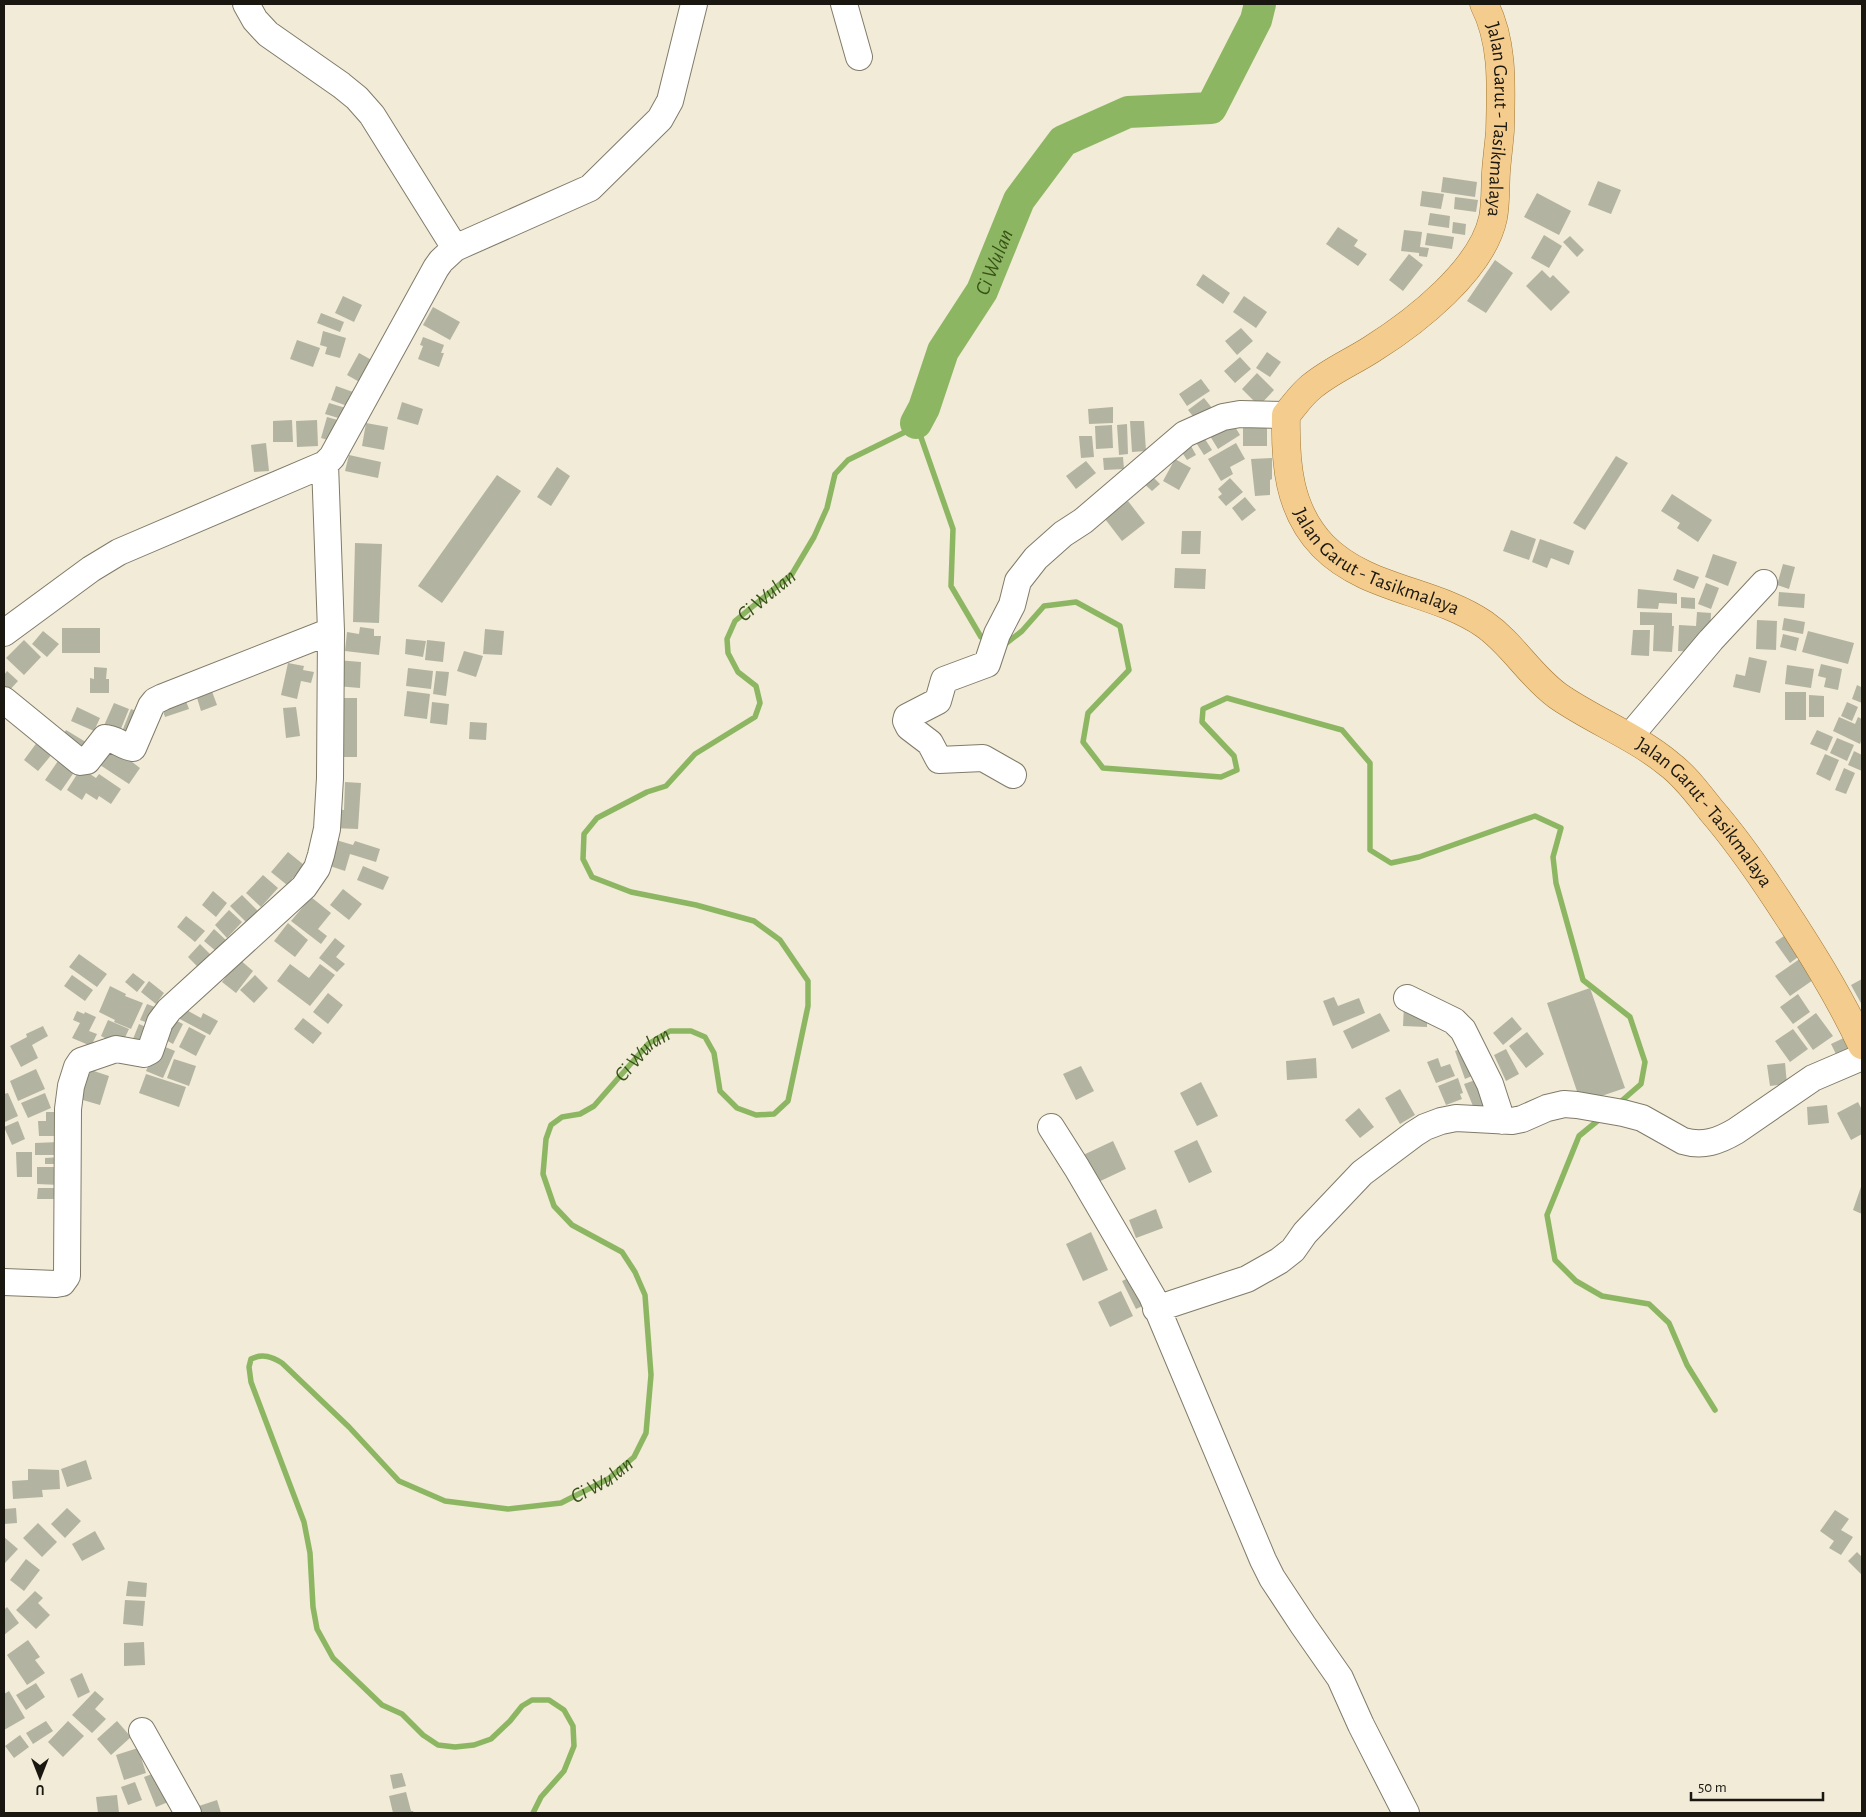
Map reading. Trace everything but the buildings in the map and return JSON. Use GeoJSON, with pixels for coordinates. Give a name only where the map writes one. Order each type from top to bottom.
{"type":"FeatureCollection","features":[{"type":"Feature","properties":{"kind":"main road","name":"Jalan Garut - Tasikmalaya"},"geometry":{"type":"LineString","coordinates":[[1484,4],[1496,36],[1500,61],[1499,143],[1493,218],[1484,240],[1469,264],[1450,287],[1419,317],[1395,335],[1309,388],[1286,415],[1286,459],[1289,481],[1304,519],[1322,545],[1343,562],[1364,574],[1437,600],[1464,612],[1483,624],[1511,646],[1537,678],[1558,696],[1604,724],[1630,736],[1650,749],[1686,779],[1731,833],[1794,923],[1861,1042]]}},
{"type":"Feature","properties":{"kind":"street"},"geometry":{"type":"LineString","coordinates":[[246,4],[260,27],[341,85],[357,98],[372,115],[454,248]]}},
{"type":"Feature","properties":{"kind":"street"},"geometry":{"type":"LineString","coordinates":[[4,633],[91,569],[119,552],[325,464],[332,457],[441,260],[454,248],[590,188],[660,119],[670,101],[694,4]]}},
{"type":"Feature","properties":{"kind":"street"},"geometry":{"type":"LineString","coordinates":[[844,4],[859,57]]}},
{"type":"Feature","properties":{"kind":"street"},"geometry":{"type":"LineString","coordinates":[[1013,776],[983,758],[939,760],[930,742],[909,727],[906,721],[910,714],[938,700],[944,680],[987,664],[1012,605],[1018,582],[1036,558],[1063,534],[1083,521],[1173,443],[1185,434],[1223,417],[1240,414],[1286,415]]}},
{"type":"Feature","properties":{"kind":"street"},"geometry":{"type":"LineString","coordinates":[[4,1282],[56,1284],[62,1283],[68,1276],[68,1109],[71,1086],[79,1064],[83,1059],[116,1049],[144,1054],[150,1052],[160,1022],[169,1010],[304,888],[317,868],[327,829],[330,778],[331,631],[325,464]]}},
{"type":"Feature","properties":{"kind":"street"},"geometry":{"type":"LineString","coordinates":[[1630,736],[1711,640],[1764,583]]}},
{"type":"Feature","properties":{"kind":"street"},"geometry":{"type":"LineString","coordinates":[[4,700],[80,762],[84,762],[87,761],[105,738],[110,738],[129,748],[133,748],[150,706],[155,701],[331,631]]}},
{"type":"Feature","properties":{"kind":"street"},"geometry":{"type":"LineString","coordinates":[[1407,998],[1454,1021],[1464,1030],[1490,1084],[1502,1121]]}},
{"type":"Feature","properties":{"kind":"street"},"geometry":{"type":"LineString","coordinates":[[1156,1309],[1247,1279],[1280,1261],[1293,1250],[1305,1233],[1362,1173],[1425,1127],[1456,1118],[1502,1121],[1522,1119],[1547,1108],[1564,1104],[1623,1113],[1642,1118],[1683,1141],[1706,1144],[1725,1137],[1736,1130],[1813,1078],[1861,1042]]}},
{"type":"Feature","properties":{"kind":"street"},"geometry":{"type":"LineString","coordinates":[[1051,1127],[1152,1296],[1263,1560],[1272,1578],[1340,1678],[1361,1725],[1406,1813]]}},
{"type":"Feature","properties":{"kind":"street"},"geometry":{"type":"LineString","coordinates":[[142,1731],[188,1813]]}},
{"type":"Feature","properties":{"kind":"waterway","name":"Ci Wulan"},"geometry":{"type":"LineString","coordinates":[[916,423],[924,408],[943,351],[982,291],[1019,200],[1063,141],[1128,112],[1211,108],[1256,20],[1260,4]]}},
{"type":"Feature","properties":{"kind":"waterway","name":"Ci Wulan"},"geometry":{"type":"LineString","coordinates":[[533,1813],[541,1797],[564,1771],[574,1746],[573,1726],[564,1710],[549,1700],[532,1700],[522,1706],[510,1721],[491,1739],[474,1745],[455,1747],[438,1745],[423,1735],[402,1714],[382,1705],[333,1658],[317,1629],[313,1607],[310,1553],[304,1522],[251,1382],[249,1367],[251,1359],[267,1356],[282,1363],[349,1427],[399,1481],[445,1501],[508,1509],[561,1503],[608,1479],[634,1457],[646,1433],[651,1375],[645,1295],[635,1272],[622,1252],[572,1225],[554,1206],[543,1174],[546,1139],[551,1125],[562,1117],[580,1114],[594,1106],[648,1044],[670,1031],[691,1031],[705,1037],[714,1053],[720,1091],[737,1108],[756,1115],[774,1114],[788,1101],[808,1006],[808,981],[780,940],[754,921],[696,905],[631,892],[592,877],[583,859],[584,834],[597,818],[647,792],[666,786],[695,754],[755,717],[760,703],[756,686],[738,672],[728,653],[727,639],[735,621],[792,574],[814,537],[827,508],[835,474],[848,460],[903,433],[916,423],[953,529],[951,586],[981,637],[989,640]]}},
{"type":"Feature","properties":{"kind":"waterway"},"geometry":{"type":"LineString","coordinates":[[1004,645],[1022,631],[1044,606],[1076,602],[1120,626],[1129,670],[1088,713],[1083,742],[1103,768],[1221,777],[1237,770],[1234,756],[1202,722],[1203,709],[1227,698],[1342,730],[1370,763],[1370,850],[1391,863],[1419,857],[1535,816],[1561,828],[1553,857],[1556,883],[1583,980],[1630,1017],[1645,1062],[1641,1084],[1618,1104]]}},
{"type":"Feature","properties":{"kind":"waterway"},"geometry":{"type":"LineString","coordinates":[[1601,1118],[1579,1136],[1547,1215],[1555,1260],[1576,1281],[1602,1296],[1649,1304],[1669,1323],[1687,1365],[1715,1410]]}}]}
